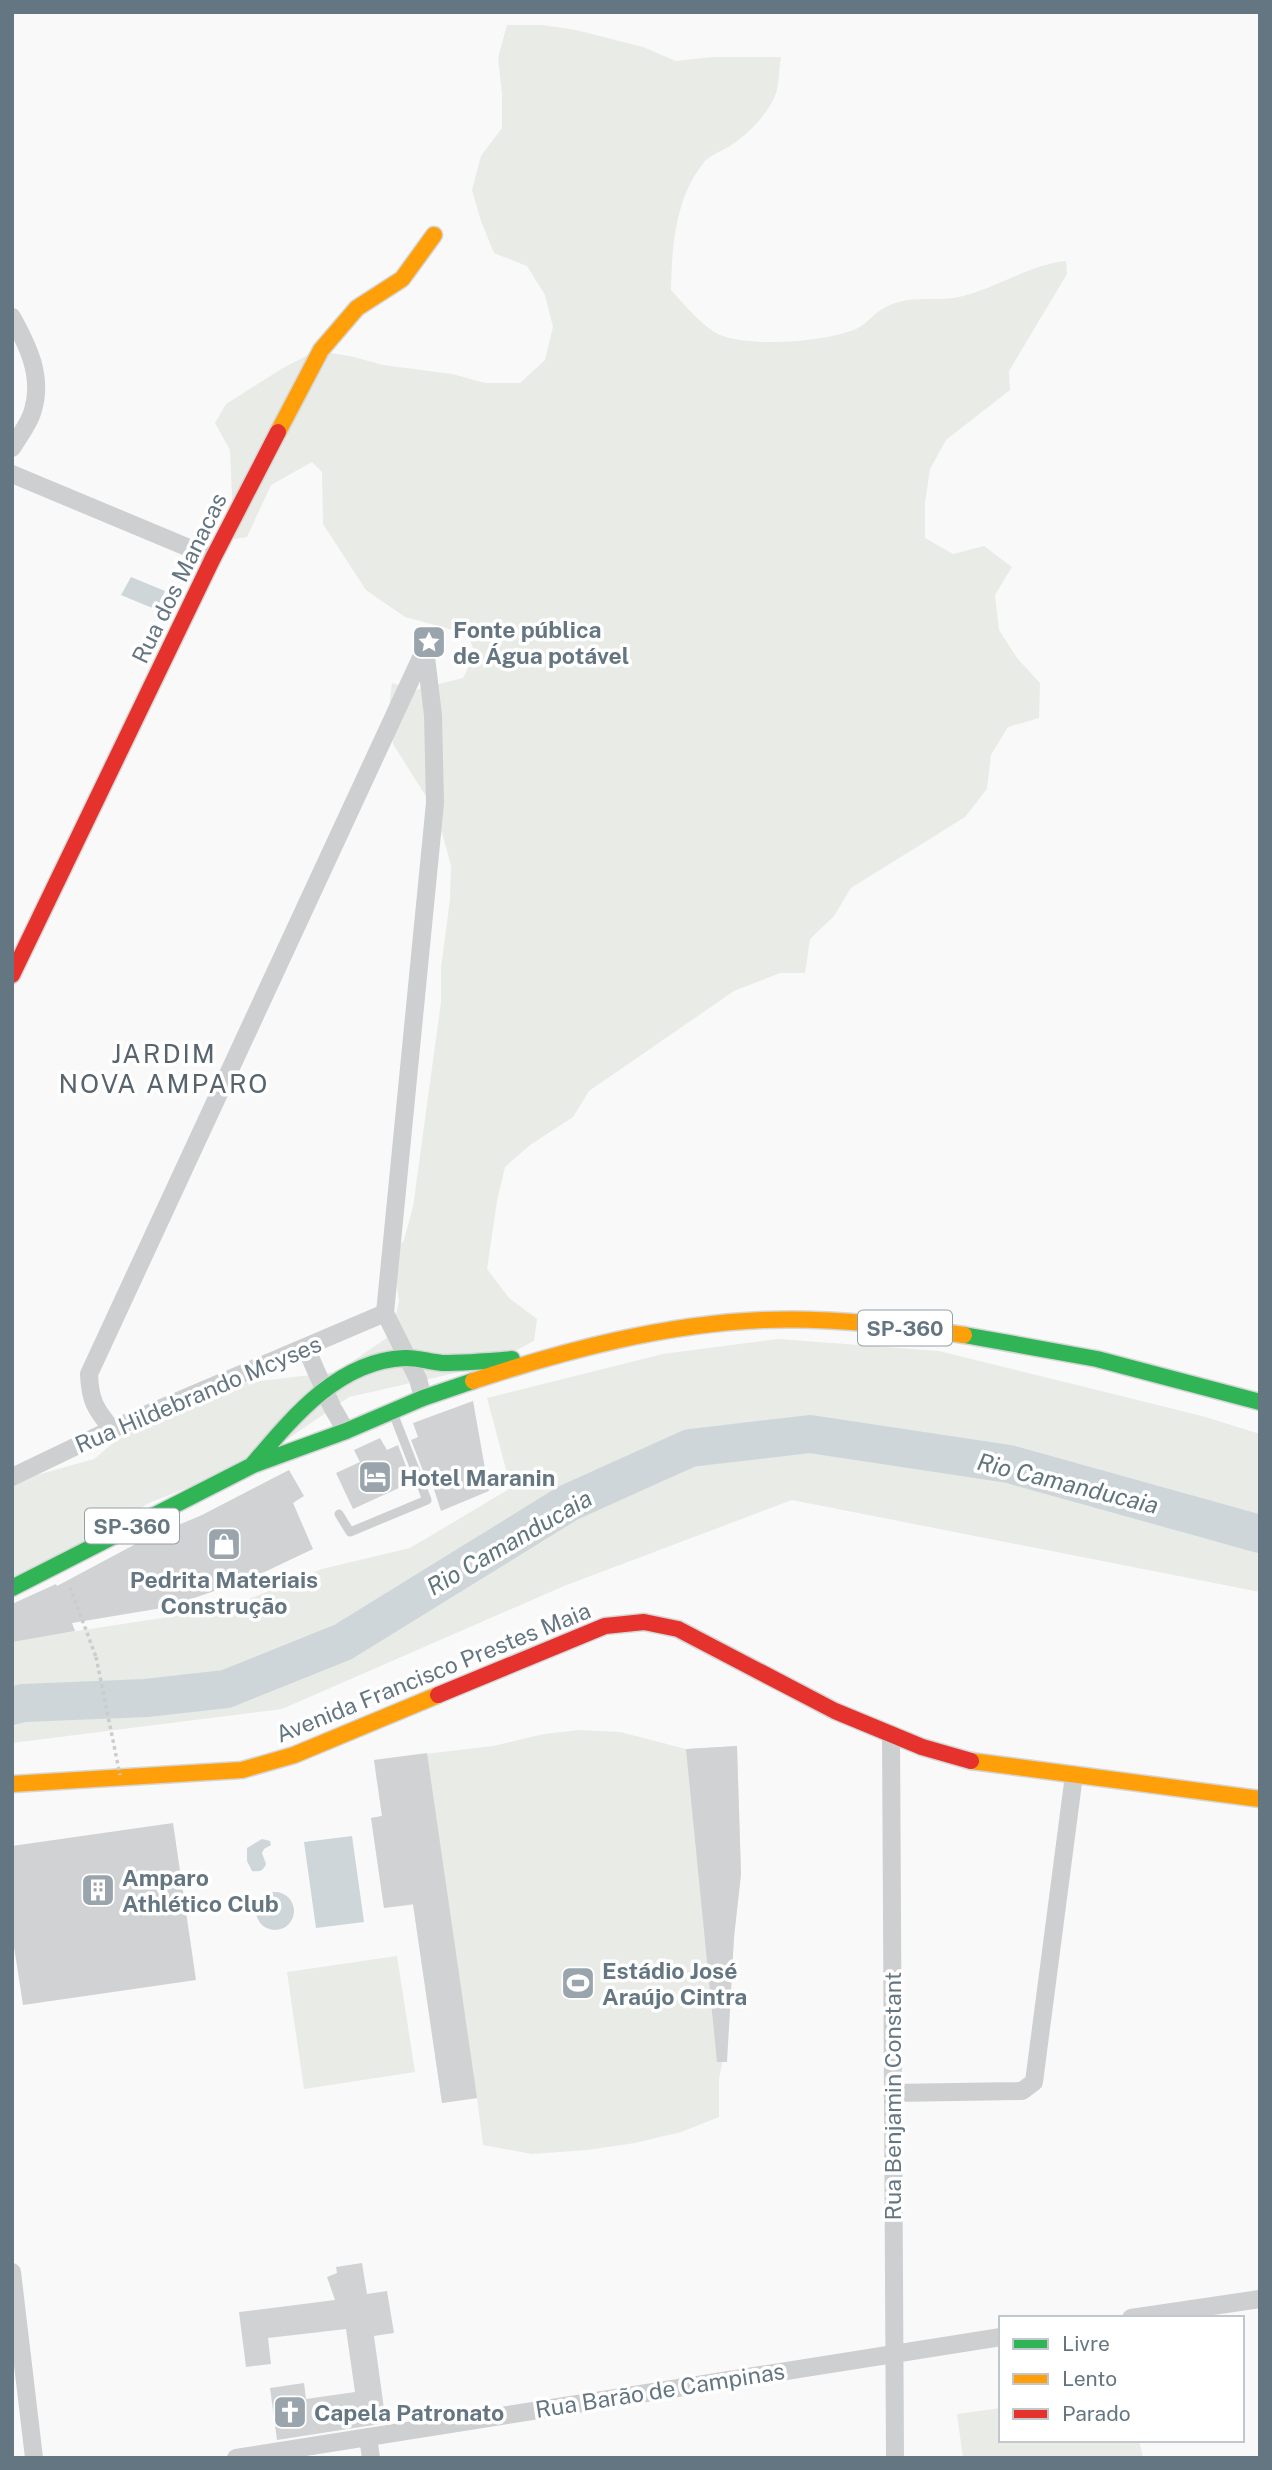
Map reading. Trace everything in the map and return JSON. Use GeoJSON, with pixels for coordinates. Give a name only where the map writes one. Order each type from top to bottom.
{"type":"FeatureCollection","features":[{"type":"Feature","properties":{"kind":"street","name":"Rua dos Manacas"},"geometry":{"type":"LineString","coordinates":[[12,975],[213,558],[321,350],[357,308],[402,279],[433,235]]}},
{"type":"Feature","properties":{"kind":"street"},"geometry":{"type":"LineString","coordinates":[[12,317],[29,348],[37,381],[33,411],[12,448]]}},
{"type":"Feature","properties":{"kind":"street"},"geometry":{"type":"LineString","coordinates":[[12,474],[213,558]]}},
{"type":"Feature","properties":{"kind":"street"},"geometry":{"type":"LineString","coordinates":[[112,1429],[98,1413],[90,1395],[89,1374],[425,649],[433,715],[435,803],[386,1313],[418,1380],[423,1398]]}},
{"type":"Feature","properties":{"kind":"street","name":"Rua Hildebrando Mcyses"},"geometry":{"type":"LineString","coordinates":[[12,1477],[112,1429],[386,1313]]}},
{"type":"Feature","properties":{"kind":"street","name":"SP-360"},"geometry":{"type":"LineString","coordinates":[[12,1588],[253,1465],[346,1431],[423,1398],[547,1357],[667,1331],[763,1320],[848,1322],[930,1331],[1021,1344],[1097,1359],[1260,1402]]}},
{"type":"Feature","properties":{"kind":"street"},"geometry":{"type":"LineString","coordinates":[[306,1348],[346,1431]]}},
{"type":"Feature","properties":{"kind":"street","name":"SP-360"},"geometry":{"type":"LineString","coordinates":[[253,1465],[290,1420],[347,1373],[369,1363],[406,1358],[431,1362],[547,1357]]}},
{"type":"Feature","properties":{"kind":"street","name":"Avenida Francisco Prestes Maia"},"geometry":{"type":"LineString","coordinates":[[12,1784],[242,1770],[295,1755],[605,1626],[644,1622],[678,1629],[835,1711],[964,1760],[1260,1799]]}},
{"type":"Feature","properties":{"kind":"street","name":"Rua Benjamin Constant"},"geometry":{"type":"LineString","coordinates":[[891,1734],[895,2458]]}},
{"type":"Feature","properties":{"kind":"street"},"geometry":{"type":"LineString","coordinates":[[892,2093],[1022,2091],[1034,2082],[1074,1775]]}},
{"type":"Feature","properties":{"kind":"street"},"geometry":{"type":"LineString","coordinates":[[13,2281],[34,2458]]}},
{"type":"Feature","properties":{"kind":"street"},"geometry":{"type":"LineString","coordinates":[[1145,2316],[1260,2299]]}},
{"type":"Feature","properties":{"kind":"street","name":"Rua Barão de Campinas"},"geometry":{"type":"LineString","coordinates":[[236,2458],[999,2337]]}},
{"type":"Feature","properties":{"kind":"street"},"geometry":{"type":"LineString","coordinates":[[368,2437],[370,2458]]}},
{"type":"Feature","properties":{"kind":"lane"},"geometry":{"type":"LineString","coordinates":[[339,1514],[350,1532],[427,1500],[392,1412]]}},
{"type":"Feature","properties":{"kind":"path"},"geometry":{"type":"LineString","coordinates":[[62,1563],[96,1657],[120,1775]]}},
{"type":"Feature","properties":{"kind":"path"},"geometry":{"type":"LineString","coordinates":[[106,1761],[119,1760]]}},
{"type":"Feature","properties":{"kind":"shaded area"},"geometry":{"type":"Polygon","coordinates":[[[507,25],[542,25],[576,30],[643,47],[676,61],[712,57],[781,57],[777,90],[770,106],[733,144],[705,161],[687,190],[677,223],[671,290],[702,323],[723,336],[771,342],[827,337],[856,329],[894,303],[968,295],[1038,267],[1066,261],[1067,274],[1009,371],[1010,390],[946,440],[930,469],[925,503],[925,538],[953,554],[984,546],[1012,567],[995,595],[999,630],[1017,658],[1040,683],[1039,718],[1008,727],[991,755],[987,789],[965,817],[851,888],[834,916],[810,939],[805,973],[780,973],[734,991],[589,1091],[573,1117],[530,1145],[505,1167],[487,1269],[509,1298],[537,1319],[534,1341],[486,1366],[349,1397],[257,1460],[149,1503],[12,1586],[12,1482],[94,1459],[113,1443],[139,1428],[234,1384],[337,1372],[391,1335],[399,1301],[392,1256],[404,1240],[413,1207],[441,1002],[441,968],[450,899],[451,865],[429,801],[393,744],[389,708],[392,683],[415,690],[463,678],[475,654],[468,634],[405,617],[366,590],[323,524],[322,472],[312,462],[271,485],[247,537],[234,539],[230,450],[215,423],[226,404],[316,351],[383,365],[452,374],[485,383],[520,383],[545,360],[553,327],[545,295],[527,266],[494,253],[472,190],[481,156],[502,128],[498,58],[507,25]]]}},
{"type":"Feature","properties":{"kind":"shaded area"},"geometry":{"type":"Polygon","coordinates":[[[131,577],[165,591],[157,610],[121,595],[131,577]]]}},
{"type":"Feature","properties":{"kind":"shaded area"},"geometry":{"type":"Polygon","coordinates":[[[778,1339],[939,1351],[1202,1416],[1260,1434],[1260,1592],[792,1500],[564,1586],[282,1709],[12,1743],[12,1641],[227,1608],[322,1569],[410,1548],[511,1488],[487,1398],[663,1354],[778,1339]]]}},
{"type":"Feature","properties":{"kind":"shaded area","name":"Estádio José Araújo Cintra"},"geometry":{"type":"Polygon","coordinates":[[[579,1730],[620,1732],[686,1749],[737,1746],[741,1874],[734,1937],[729,2029],[719,2079],[719,2117],[681,2132],[635,2143],[532,2154],[483,2145],[477,2098],[442,2103],[413,1905],[384,1908],[371,1818],[382,1816],[374,1760],[493,1746],[544,1734],[579,1730]]]}},
{"type":"Feature","properties":{"kind":"shaded area"},"geometry":{"type":"Polygon","coordinates":[[[352,1836],[364,1922],[316,1928],[304,1842],[352,1836]]]}},
{"type":"Feature","properties":{"kind":"shaded area"},"geometry":{"type":"Polygon","coordinates":[[[262,1839],[270,1841],[271,1845],[262,1853],[266,1864],[261,1870],[252,1871],[247,1861],[247,1848],[262,1839]]]}},
{"type":"Feature","properties":{"kind":"shaded area"},"geometry":{"type":"Polygon","coordinates":[[[275,1892],[289,1897],[294,1911],[289,1925],[275,1930],[261,1925],[256,1911],[261,1897],[275,1892]]]}},
{"type":"Feature","properties":{"kind":"shaded area"},"geometry":{"type":"Polygon","coordinates":[[[397,1956],[415,2072],[304,2089],[287,1972],[397,1956]]]}},
{"type":"Feature","properties":{"kind":"shaded area"},"geometry":{"type":"Polygon","coordinates":[[[999,2408],[999,2442],[1139,2442],[1143,2458],[963,2458],[957,2414],[999,2408]]]}},
{"type":"Feature","properties":{"kind":"building"},"geometry":{"type":"Polygon","coordinates":[[[473,1401],[489,1491],[441,1511],[429,1474],[425,1476],[411,1440],[418,1437],[413,1423],[473,1401]]]}},
{"type":"Feature","properties":{"kind":"building","name":"Hotel Maranin"},"geometry":{"type":"Polygon","coordinates":[[[380,1438],[387,1450],[398,1445],[412,1482],[353,1509],[336,1473],[360,1462],[354,1450],[380,1438]]]}},
{"type":"Feature","properties":{"kind":"building","name":"Pedrita Materiais Construção"},"geometry":{"type":"Polygon","coordinates":[[[289,1470],[304,1496],[293,1503],[313,1549],[252,1578],[168,1607],[72,1623],[75,1631],[12,1642],[12,1604],[56,1584],[57,1586],[145,1539],[202,1515],[289,1470]]]}},
{"type":"Feature","properties":{"kind":"building"},"geometry":{"type":"Polygon","coordinates":[[[737,1746],[741,1874],[734,1937],[727,2062],[717,2062],[686,1749],[737,1746]]]}},
{"type":"Feature","properties":{"kind":"building"},"geometry":{"type":"Polygon","coordinates":[[[427,1753],[477,2098],[442,2103],[413,1904],[384,1908],[371,1818],[382,1816],[374,1760],[427,1753]]]}},
{"type":"Feature","properties":{"kind":"building","name":"Amparo Athlético Club"},"geometry":{"type":"Polygon","coordinates":[[[173,1823],[196,1980],[23,2005],[12,1934],[12,1846],[173,1823]]]}},
{"type":"Feature","properties":{"kind":"building"},"geometry":{"type":"Polygon","coordinates":[[[362,2263],[367,2294],[387,2291],[394,2333],[374,2336],[386,2423],[277,2440],[270,2388],[304,2383],[306,2399],[355,2392],[346,2329],[268,2338],[271,2364],[246,2367],[239,2312],[335,2300],[327,2277],[337,2273],[336,2267],[362,2263]]]}},
{"type":"Feature","properties":{"kind":"waterway","name":"Rio Camanducaia"},"geometry":{"type":"LineString","coordinates":[[12,1706],[23,1703],[146,1698],[226,1689],[343,1642],[568,1503],[690,1448],[810,1434],[1009,1464],[1260,1534]]}},
{"type":"Feature","properties":{"kind":"traffic: fast"},"geometry":{"type":"LineString","coordinates":[[964,1335],[1097,1359],[1260,1402]]}},
{"type":"Feature","properties":{"kind":"traffic: fast"},"geometry":{"type":"LineString","coordinates":[[253,1464],[284,1428],[318,1395],[358,1369],[404,1358],[442,1363],[512,1359]]}},
{"type":"Feature","properties":{"kind":"traffic: fast"},"geometry":{"type":"LineString","coordinates":[[12,1588],[253,1465],[473,1381]]}},
{"type":"Feature","properties":{"kind":"traffic: slow"},"geometry":{"type":"LineString","coordinates":[[278,432],[321,350],[357,308],[402,279],[434,235]]}},
{"type":"Feature","properties":{"kind":"traffic: slow"},"geometry":{"type":"LineString","coordinates":[[473,1381],[616,1340],[726,1322],[788,1319],[839,1321],[964,1335]]}},
{"type":"Feature","properties":{"kind":"traffic: slow"},"geometry":{"type":"LineString","coordinates":[[12,1784],[242,1770],[294,1755],[438,1695]]}},
{"type":"Feature","properties":{"kind":"traffic: slow"},"geometry":{"type":"LineString","coordinates":[[971,1761],[1260,1799]]}},
{"type":"Feature","properties":{"kind":"traffic: jam"},"geometry":{"type":"LineString","coordinates":[[12,975],[213,558],[278,432]]}},
{"type":"Feature","properties":{"kind":"traffic: jam"},"geometry":{"type":"LineString","coordinates":[[438,1695],[605,1626],[644,1622],[678,1629],[835,1711],[922,1747],[971,1761]]}},
{"type":"Feature","properties":{"kind":"place","name":"Fonte pública de Água potável"},"geometry":{"type":"Point","coordinates":[429,642]}},
{"type":"Feature","properties":{"kind":"place","name":"Hotel Maranin"},"geometry":{"type":"Point","coordinates":[375,1477]}},
{"type":"Feature","properties":{"kind":"place","name":"Pedrita Materiais Construção"},"geometry":{"type":"Point","coordinates":[224,1544]}},
{"type":"Feature","properties":{"kind":"place","name":"Amparo Athlético Club"},"geometry":{"type":"Point","coordinates":[98,1890]}},
{"type":"Feature","properties":{"kind":"place","name":"Estádio José Araújo Cintra"},"geometry":{"type":"Point","coordinates":[578,1983]}},
{"type":"Feature","properties":{"kind":"place","name":"Capela Patronato"},"geometry":{"type":"Point","coordinates":[290,2412]}},
{"type":"Feature","properties":{"kind":"district","name":"JARDIM NOVA AMPARO"},"geometry":{"type":"Point","coordinates":[164,1068]}}]}
